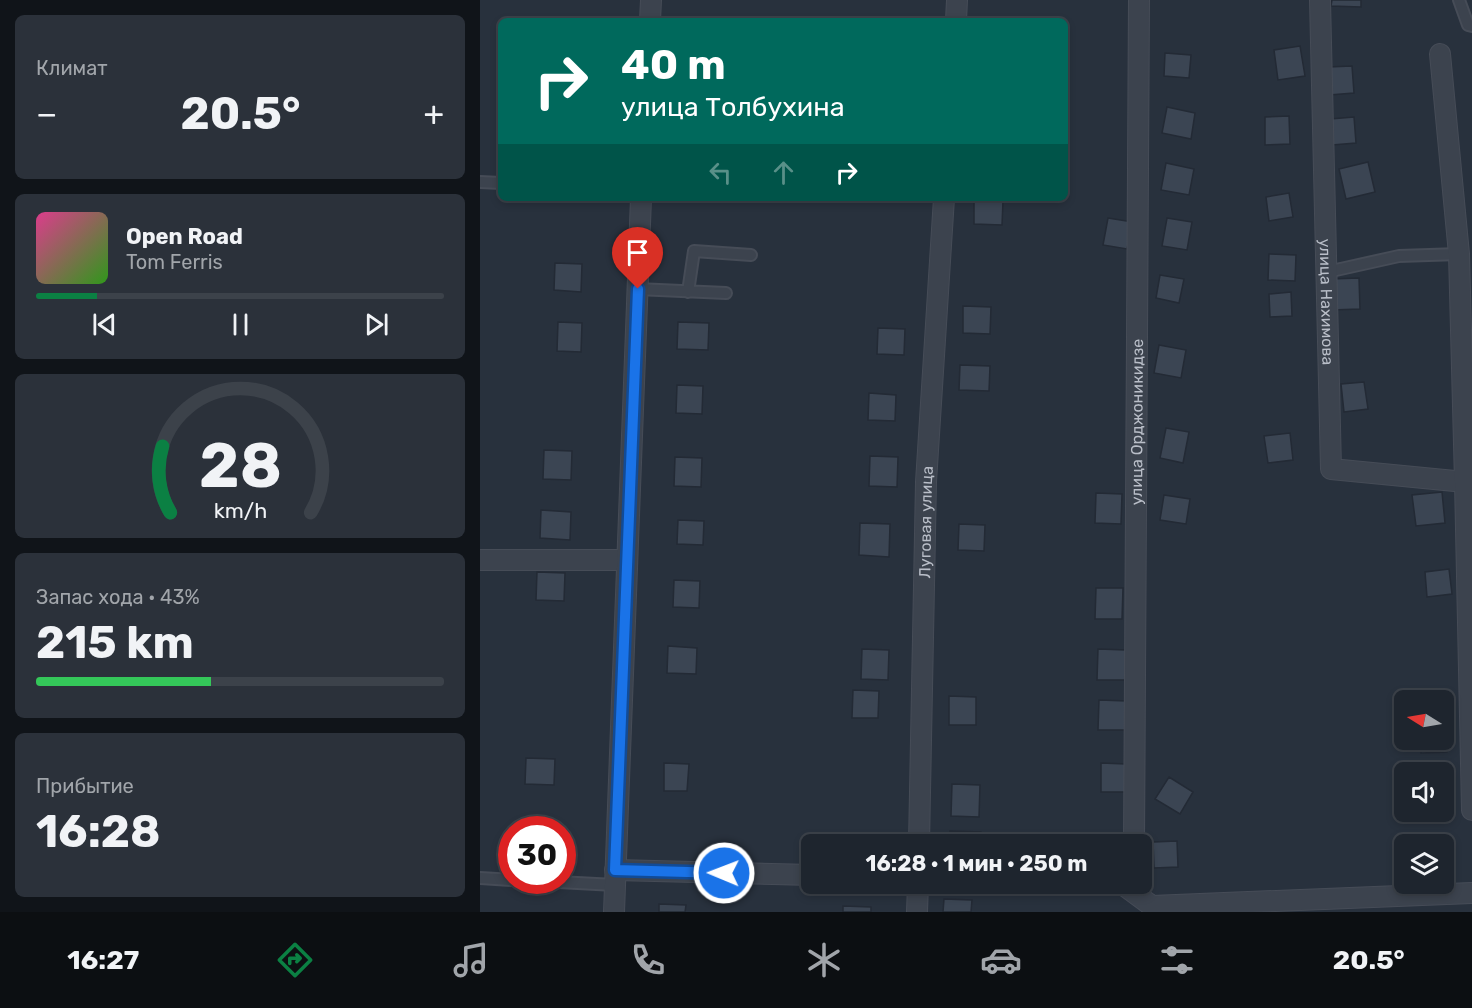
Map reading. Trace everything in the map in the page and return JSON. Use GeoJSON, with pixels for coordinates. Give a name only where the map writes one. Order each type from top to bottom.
{"type":"FeatureCollection","features":[{"type":"Feature","properties":{"kind":"street"},"geometry":{"type":"LineString","coordinates":[[650,18],[651,0]]}},
{"type":"Feature","properties":{"kind":"street"},"geometry":{"type":"LineString","coordinates":[[956,18],[957,0]]}},
{"type":"Feature","properties":{"kind":"street","name":"улица Орджоникидзе"},"geometry":{"type":"LineString","coordinates":[[1134,834],[1139,0]]}},
{"type":"Feature","properties":{"kind":"street","name":"улица Нахимова"},"geometry":{"type":"LineString","coordinates":[[1320,0],[1331,469],[1465,482]]}},
{"type":"Feature","properties":{"kind":"street"},"geometry":{"type":"LineString","coordinates":[[1440,54],[1459,254],[1472,810]]}},
{"type":"Feature","properties":{"kind":"street"},"geometry":{"type":"LineString","coordinates":[[614,912],[641,201]]}},
{"type":"Feature","properties":{"kind":"street","name":"Луговая улица"},"geometry":{"type":"LineString","coordinates":[[919,834],[926,482],[944,201]]}},
{"type":"Feature","properties":{"kind":"street"},"geometry":{"type":"LineString","coordinates":[[480,560],[627,560]]}},
{"type":"Feature","properties":{"kind":"street"},"geometry":{"type":"LineString","coordinates":[[615,878],[801,875]]}},
{"type":"Feature","properties":{"kind":"street"},"geometry":{"type":"LineString","coordinates":[[1133,894],[1152,906],[1360,905],[1472,893]]}},
{"type":"Feature","properties":{"kind":"street"},"geometry":{"type":"LineString","coordinates":[[917,912],[918,894]]}},
{"type":"Feature","properties":{"kind":"lane"},"geometry":{"type":"LineString","coordinates":[[1459,0],[1468,26],[1472,26]]}},
{"type":"Feature","properties":{"kind":"lane"},"geometry":{"type":"LineString","coordinates":[[480,182],[498,183]]}},
{"type":"Feature","properties":{"kind":"lane"},"geometry":{"type":"LineString","coordinates":[[688,292],[694,251],[751,255]]}},
{"type":"Feature","properties":{"kind":"lane"},"geometry":{"type":"LineString","coordinates":[[1327,272],[1399,256],[1459,254]]}},
{"type":"Feature","properties":{"kind":"lane"},"geometry":{"type":"LineString","coordinates":[[638,289],[726,293]]}},
{"type":"Feature","properties":{"kind":"lane"},"geometry":{"type":"LineString","coordinates":[[480,878],[498,879]]}},
{"type":"Feature","properties":{"kind":"lane"},"geometry":{"type":"LineString","coordinates":[[576,879],[615,878]]}},
{"type":"Feature","properties":{"kind":"building"},"geometry":{"type":"Polygon","coordinates":[[[1332,0],[1361,0],[1361,7],[1331,6],[1332,0]]]}},
{"type":"Feature","properties":{"kind":"building"},"geometry":{"type":"Polygon","coordinates":[[[1300,46],[1305,76],[1278,80],[1274,50],[1300,46]]]}},
{"type":"Feature","properties":{"kind":"building"},"geometry":{"type":"Polygon","coordinates":[[[1165,53],[1191,55],[1189,78],[1164,76],[1165,53]]]}},
{"type":"Feature","properties":{"kind":"building"},"geometry":{"type":"Polygon","coordinates":[[[1352,66],[1354,93],[1329,95],[1328,67],[1352,66]]]}},
{"type":"Feature","properties":{"kind":"building"},"geometry":{"type":"Polygon","coordinates":[[[1167,107],[1195,113],[1191,139],[1162,133],[1167,107]]]}},
{"type":"Feature","properties":{"kind":"building"},"geometry":{"type":"Polygon","coordinates":[[[1289,116],[1290,144],[1265,145],[1265,117],[1289,116]]]}},
{"type":"Feature","properties":{"kind":"building"},"geometry":{"type":"Polygon","coordinates":[[[1354,117],[1356,143],[1332,145],[1330,119],[1354,117]]]}},
{"type":"Feature","properties":{"kind":"building"},"geometry":{"type":"Polygon","coordinates":[[[1368,162],[1375,192],[1346,199],[1339,169],[1368,162]]]}},
{"type":"Feature","properties":{"kind":"building"},"geometry":{"type":"Polygon","coordinates":[[[1166,163],[1194,169],[1189,195],[1161,190],[1166,163]]]}},
{"type":"Feature","properties":{"kind":"building"},"geometry":{"type":"Polygon","coordinates":[[[1289,193],[1293,217],[1269,221],[1266,197],[1289,193]]]}},
{"type":"Feature","properties":{"kind":"building"},"geometry":{"type":"Polygon","coordinates":[[[974,201],[1003,201],[1002,225],[974,224],[974,201]]]}},
{"type":"Feature","properties":{"kind":"building"},"geometry":{"type":"Polygon","coordinates":[[[1108,218],[1133,222],[1127,249],[1103,245],[1108,218]]]}},
{"type":"Feature","properties":{"kind":"building"},"geometry":{"type":"Polygon","coordinates":[[[1167,218],[1192,222],[1187,250],[1162,246],[1167,218]]]}},
{"type":"Feature","properties":{"kind":"building"},"geometry":{"type":"Polygon","coordinates":[[[1269,254],[1296,255],[1295,281],[1268,280],[1269,254]]]}},
{"type":"Feature","properties":{"kind":"building"},"geometry":{"type":"Polygon","coordinates":[[[555,263],[582,264],[581,292],[554,290],[555,263]]]}},
{"type":"Feature","properties":{"kind":"building"},"geometry":{"type":"Polygon","coordinates":[[[1160,275],[1184,279],[1179,303],[1156,298],[1160,275]]]}},
{"type":"Feature","properties":{"kind":"building"},"geometry":{"type":"Polygon","coordinates":[[[1359,278],[1360,309],[1331,310],[1330,279],[1359,278]]]}},
{"type":"Feature","properties":{"kind":"building"},"geometry":{"type":"Polygon","coordinates":[[[1291,292],[1292,316],[1270,317],[1269,294],[1291,292]]]}},
{"type":"Feature","properties":{"kind":"building"},"geometry":{"type":"Polygon","coordinates":[[[963,306],[991,307],[990,334],[963,333],[963,306]]]}},
{"type":"Feature","properties":{"kind":"building"},"geometry":{"type":"Polygon","coordinates":[[[558,322],[582,323],[581,352],[557,351],[558,322]]]}},
{"type":"Feature","properties":{"kind":"building"},"geometry":{"type":"Polygon","coordinates":[[[678,322],[709,323],[708,350],[677,349],[678,322]]]}},
{"type":"Feature","properties":{"kind":"building"},"geometry":{"type":"Polygon","coordinates":[[[878,328],[905,329],[904,355],[877,354],[878,328]]]}},
{"type":"Feature","properties":{"kind":"building"},"geometry":{"type":"Polygon","coordinates":[[[1159,345],[1186,350],[1181,378],[1154,373],[1159,345]]]}},
{"type":"Feature","properties":{"kind":"building"},"geometry":{"type":"Polygon","coordinates":[[[960,365],[990,366],[989,391],[959,390],[960,365]]]}},
{"type":"Feature","properties":{"kind":"building"},"geometry":{"type":"Polygon","coordinates":[[[1364,382],[1368,409],[1344,412],[1341,384],[1364,382]]]}},
{"type":"Feature","properties":{"kind":"building"},"geometry":{"type":"Polygon","coordinates":[[[677,385],[703,386],[702,414],[676,413],[677,385]]]}},
{"type":"Feature","properties":{"kind":"building"},"geometry":{"type":"Polygon","coordinates":[[[869,393],[896,395],[895,421],[868,420],[869,393]]]}},
{"type":"Feature","properties":{"kind":"building"},"geometry":{"type":"Polygon","coordinates":[[[1166,428],[1189,432],[1183,463],[1160,458],[1166,428]]]}},
{"type":"Feature","properties":{"kind":"building"},"geometry":{"type":"Polygon","coordinates":[[[1290,433],[1293,460],[1268,463],[1264,436],[1290,433]]]}},
{"type":"Feature","properties":{"kind":"building"},"geometry":{"type":"Polygon","coordinates":[[[544,450],[572,451],[571,480],[543,479],[544,450]]]}},
{"type":"Feature","properties":{"kind":"building"},"geometry":{"type":"Polygon","coordinates":[[[870,456],[898,457],[897,487],[869,486],[870,456]]]}},
{"type":"Feature","properties":{"kind":"building"},"geometry":{"type":"Polygon","coordinates":[[[675,457],[702,458],[701,487],[674,486],[675,457]]]}},
{"type":"Feature","properties":{"kind":"building"},"geometry":{"type":"Polygon","coordinates":[[[1442,492],[1445,523],[1416,526],[1412,495],[1442,492]]]}},
{"type":"Feature","properties":{"kind":"building"},"geometry":{"type":"Polygon","coordinates":[[[1096,493],[1122,494],[1121,524],[1095,523],[1096,493]]]}},
{"type":"Feature","properties":{"kind":"building"},"geometry":{"type":"Polygon","coordinates":[[[1164,495],[1190,499],[1186,524],[1160,520],[1164,495]]]}},
{"type":"Feature","properties":{"kind":"building"},"geometry":{"type":"Polygon","coordinates":[[[541,510],[571,512],[570,540],[540,538],[541,510]]]}},
{"type":"Feature","properties":{"kind":"building"},"geometry":{"type":"Polygon","coordinates":[[[678,520],[704,521],[703,545],[677,544],[678,520]]]}},
{"type":"Feature","properties":{"kind":"building"},"geometry":{"type":"Polygon","coordinates":[[[860,523],[890,524],[889,557],[859,555],[860,523]]]}},
{"type":"Feature","properties":{"kind":"building"},"geometry":{"type":"Polygon","coordinates":[[[959,524],[985,525],[984,551],[958,550],[959,524]]]}},
{"type":"Feature","properties":{"kind":"building"},"geometry":{"type":"Polygon","coordinates":[[[1449,569],[1452,594],[1427,597],[1425,572],[1449,569]]]}},
{"type":"Feature","properties":{"kind":"building"},"geometry":{"type":"Polygon","coordinates":[[[537,572],[565,573],[564,601],[536,600],[537,572]]]}},
{"type":"Feature","properties":{"kind":"building"},"geometry":{"type":"Polygon","coordinates":[[[674,580],[700,581],[699,608],[673,607],[674,580]]]}},
{"type":"Feature","properties":{"kind":"building"},"geometry":{"type":"Polygon","coordinates":[[[1096,588],[1123,588],[1122,619],[1095,619],[1096,588]]]}},
{"type":"Feature","properties":{"kind":"building"},"geometry":{"type":"Polygon","coordinates":[[[668,646],[697,648],[696,674],[667,673],[668,646]]]}},
{"type":"Feature","properties":{"kind":"building"},"geometry":{"type":"Polygon","coordinates":[[[862,649],[889,650],[888,680],[861,679],[862,649]]]}},
{"type":"Feature","properties":{"kind":"building"},"geometry":{"type":"Polygon","coordinates":[[[1098,649],[1126,650],[1126,680],[1097,680],[1098,649]]]}},
{"type":"Feature","properties":{"kind":"building"},"geometry":{"type":"Polygon","coordinates":[[[853,690],[879,691],[878,718],[852,718],[853,690]]]}},
{"type":"Feature","properties":{"kind":"building"},"geometry":{"type":"Polygon","coordinates":[[[949,696],[976,697],[976,725],[949,725],[949,696]]]}},
{"type":"Feature","properties":{"kind":"building"},"geometry":{"type":"Polygon","coordinates":[[[1099,700],[1127,701],[1126,730],[1098,730],[1099,700]]]}},
{"type":"Feature","properties":{"kind":"building"},"geometry":{"type":"Polygon","coordinates":[[[1421,750],[1447,750],[1447,752],[1421,753],[1421,750]]]}},
{"type":"Feature","properties":{"kind":"building"},"geometry":{"type":"Polygon","coordinates":[[[526,758],[555,759],[554,785],[525,784],[526,758]]]}},
{"type":"Feature","properties":{"kind":"building"},"geometry":{"type":"Polygon","coordinates":[[[664,763],[689,764],[687,791],[664,791],[664,763]]]}},
{"type":"Feature","properties":{"kind":"building"},"geometry":{"type":"Polygon","coordinates":[[[1101,763],[1126,764],[1125,792],[1101,792],[1101,763]]]}},
{"type":"Feature","properties":{"kind":"building"},"geometry":{"type":"Polygon","coordinates":[[[1169,777],[1193,792],[1180,814],[1155,799],[1169,777]]]}},
{"type":"Feature","properties":{"kind":"building"},"geometry":{"type":"Polygon","coordinates":[[[952,784],[980,785],[979,817],[951,816],[952,784]]]}},
{"type":"Feature","properties":{"kind":"building"},"geometry":{"type":"Polygon","coordinates":[[[950,831],[981,832],[981,834],[950,834],[950,831]]]}},
{"type":"Feature","properties":{"kind":"building"},"geometry":{"type":"Polygon","coordinates":[[[859,833],[884,833],[884,834],[859,833]]]}},
{"type":"Feature","properties":{"kind":"building"},"geometry":{"type":"Polygon","coordinates":[[[1177,841],[1178,867],[1154,868],[1153,842],[1177,841]]]}},
{"type":"Feature","properties":{"kind":"building"},"geometry":{"type":"Polygon","coordinates":[[[944,899],[972,900],[971,912],[943,912],[944,899]]]}},
{"type":"Feature","properties":{"kind":"building"},"geometry":{"type":"Polygon","coordinates":[[[659,904],[686,905],[685,912],[659,912],[659,904]]]}},
{"type":"Feature","properties":{"kind":"building"},"geometry":{"type":"Polygon","coordinates":[[[843,906],[871,907],[871,912],[843,912],[843,906]]]}},
{"type":"Feature","properties":{"kind":"route"},"geometry":{"type":"LineString","coordinates":[[638,289],[615,870],[724,873]]}}]}
